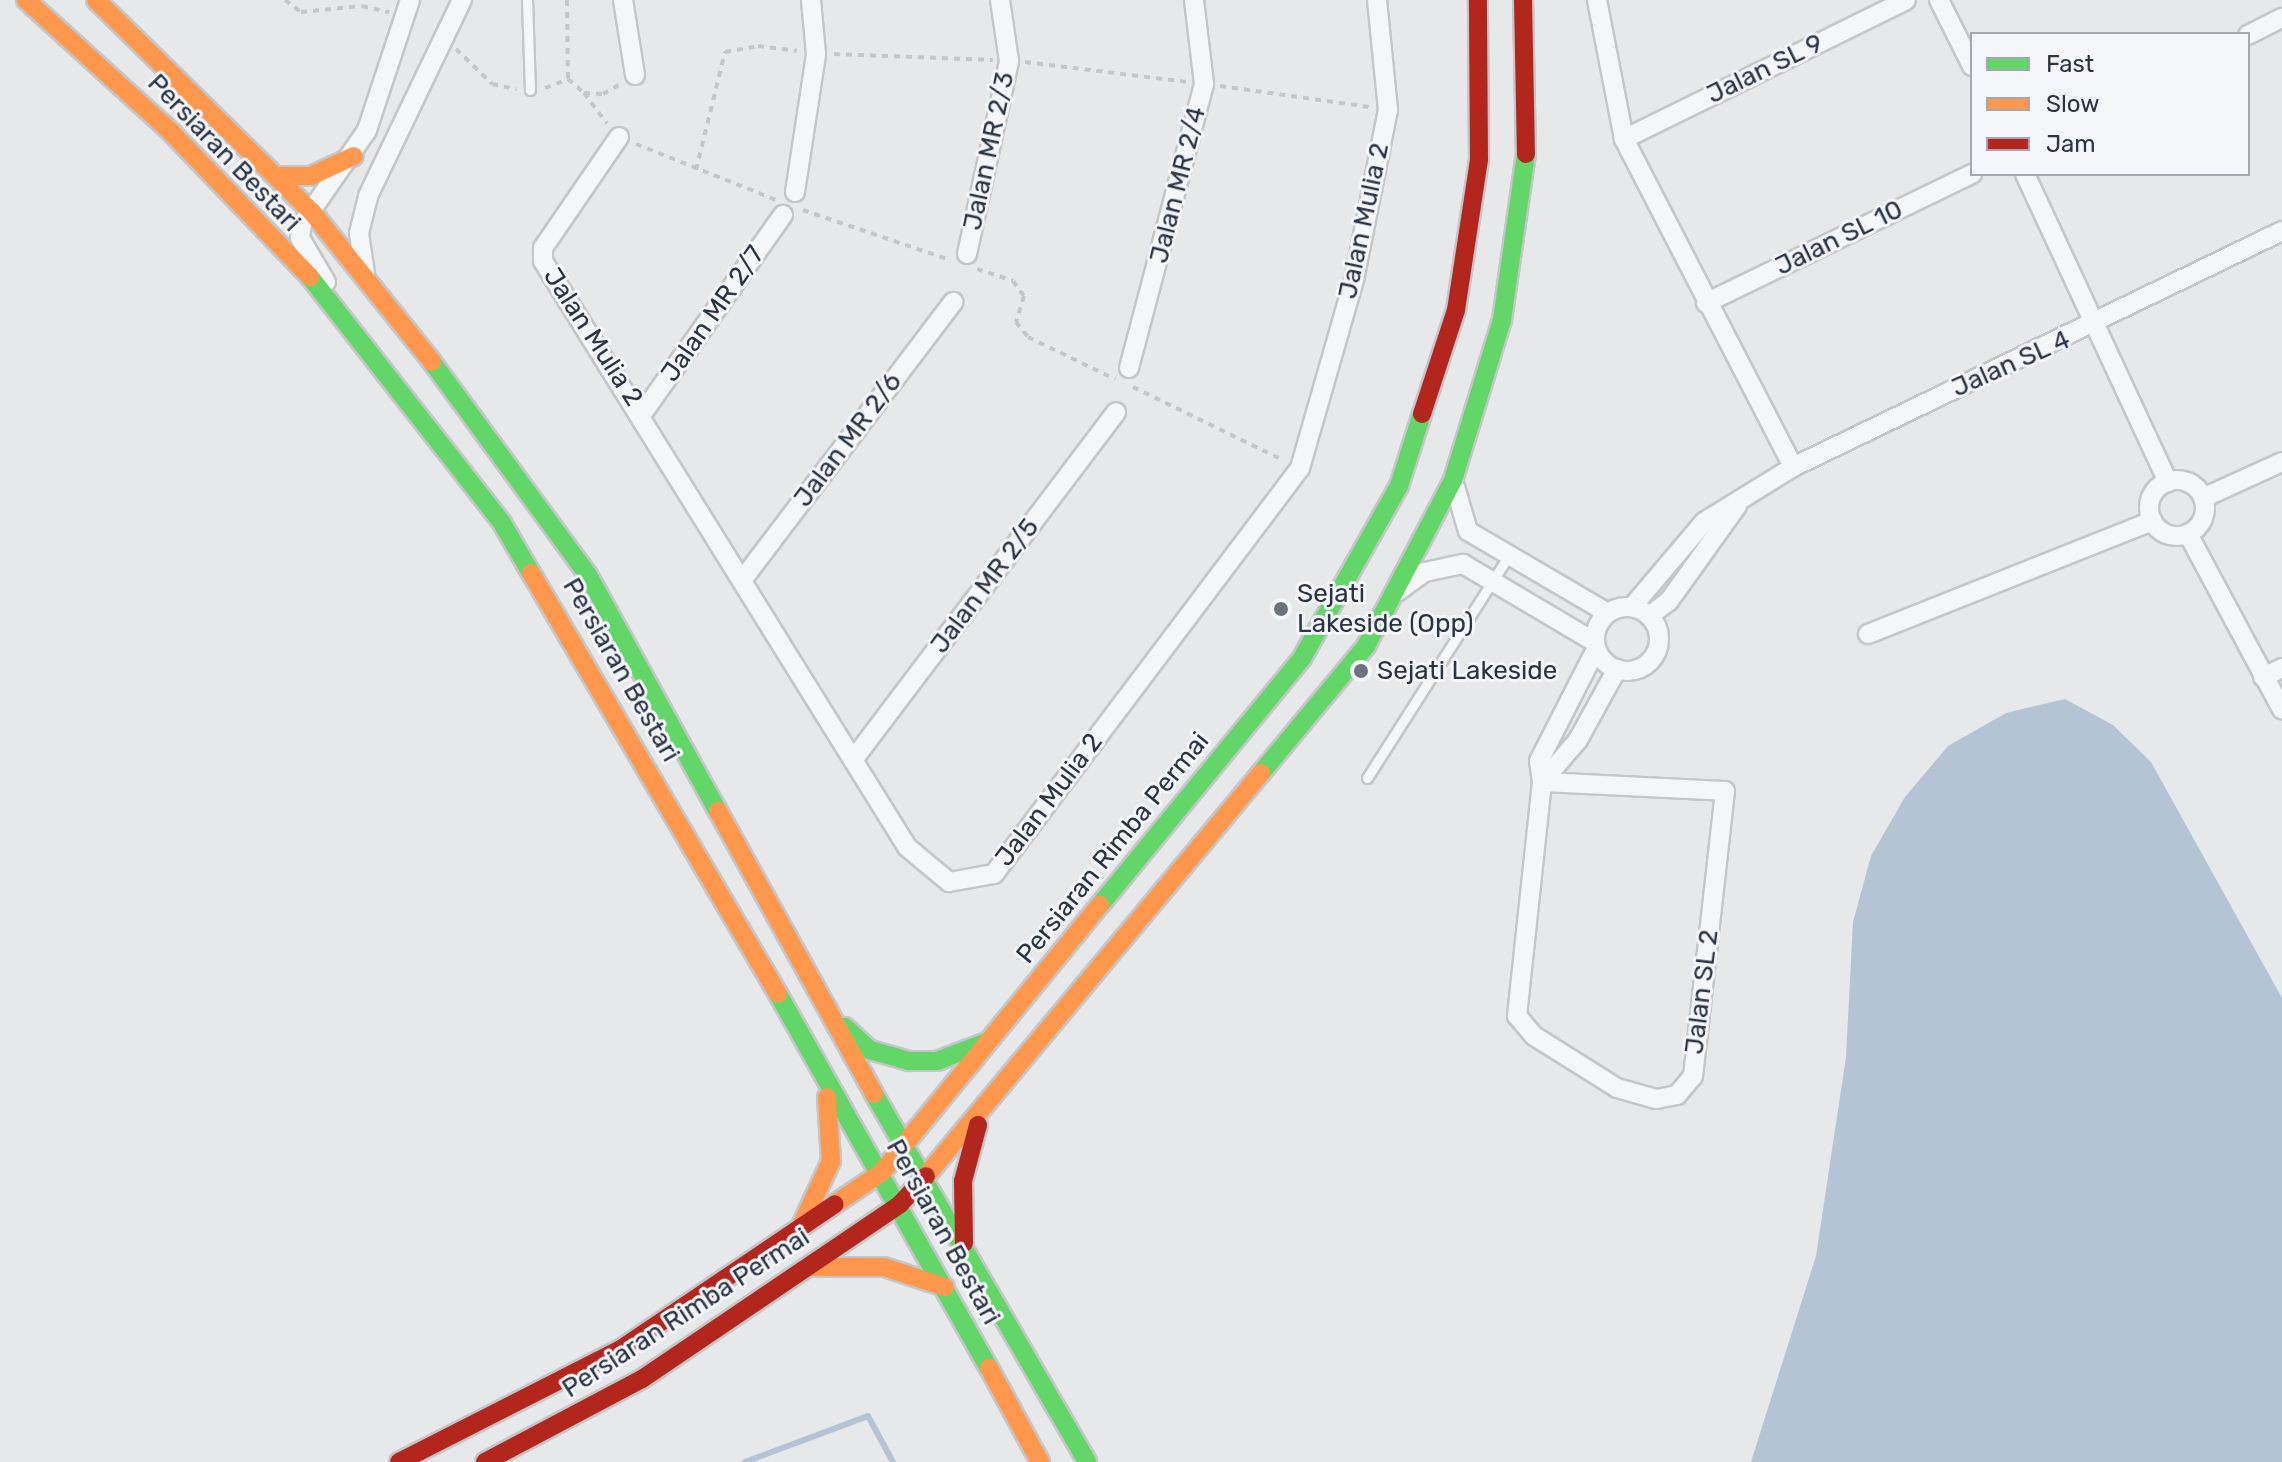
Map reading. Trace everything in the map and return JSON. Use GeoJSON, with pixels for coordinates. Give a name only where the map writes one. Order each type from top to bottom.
{"type":"FeatureCollection","features":[{"type":"Feature","properties":{"kind":"main road","name":"Persiaran Bestari"},"geometry":{"type":"LineString","coordinates":[[26,0],[171,132],[339,307],[398,377],[552,598],[825,1085],[882,1172],[1040,1462]]}},
{"type":"Feature","properties":{"kind":"main road","name":"Persiaran Bestari"},"geometry":{"type":"LineString","coordinates":[[96,0],[312,212],[494,440],[588,575],[905,1150],[964,1245],[1087,1462]]}},
{"type":"Feature","properties":{"kind":"main road","name":"Persiaran Rimba Permai"},"geometry":{"type":"LineString","coordinates":[[399,1462],[621,1349],[882,1172],[905,1150],[987,1042],[1302,658],[1399,486],[1433,397],[1472,223],[1482,78],[1478,0]]}},
{"type":"Feature","properties":{"kind":"main road","name":"Persiaran Rimba Permai"},"geometry":{"type":"LineString","coordinates":[[485,1462],[642,1379],[900,1204],[982,1114],[1299,734],[1394,594],[1453,480],[1502,320],[1517,240],[1526,147],[1523,0]]}},
{"type":"Feature","properties":{"kind":"main road"},"geometry":{"type":"LineString","coordinates":[[275,176],[311,176],[354,156]]}},
{"type":"Feature","properties":{"kind":"main road"},"geometry":{"type":"LineString","coordinates":[[828,1011],[888,1059],[937,1061],[987,1042]]}},
{"type":"Feature","properties":{"kind":"main road"},"geometry":{"type":"LineString","coordinates":[[799,1229],[831,1161],[825,1085]]}},
{"type":"Feature","properties":{"kind":"main road"},"geometry":{"type":"LineString","coordinates":[[964,1245],[963,1181],[982,1114]]}},
{"type":"Feature","properties":{"kind":"main road"},"geometry":{"type":"LineString","coordinates":[[807,1268],[884,1267],[945,1287]]}},
{"type":"Feature","properties":{"kind":"street"},"geometry":{"type":"LineString","coordinates":[[366,280],[360,219],[462,0]]}},
{"type":"Feature","properties":{"kind":"street"},"geometry":{"type":"LineString","coordinates":[[623,0],[635,75]]}},
{"type":"Feature","properties":{"kind":"street"},"geometry":{"type":"LineString","coordinates":[[795,192],[816,54],[811,0]]}},
{"type":"Feature","properties":{"kind":"street","name":"Jalan MR 2/3"},"geometry":{"type":"LineString","coordinates":[[965,259],[1009,61],[1000,0]]}},
{"type":"Feature","properties":{"kind":"street","name":"Jalan MR 2/4"},"geometry":{"type":"LineString","coordinates":[[1129,368],[1204,84],[1194,0]]}},
{"type":"Feature","properties":{"kind":"street","name":"Jalan Mulia 2"},"geometry":{"type":"LineString","coordinates":[[619,137],[543,248],[543,261],[642,414],[907,847],[949,882],[994,874],[1300,468],[1354,280],[1388,110],[1377,0]]}},
{"type":"Feature","properties":{"kind":"street"},"geometry":{"type":"LineString","coordinates":[[1597,0],[1624,139],[1793,467]]}},
{"type":"Feature","properties":{"kind":"street","name":"Jalan SL 9"},"geometry":{"type":"LineString","coordinates":[[1624,139],[1906,0]]}},
{"type":"Feature","properties":{"kind":"street"},"geometry":{"type":"LineString","coordinates":[[1939,0],[1970,62]]}},
{"type":"Feature","properties":{"kind":"street"},"geometry":{"type":"LineString","coordinates":[[339,307],[300,238],[312,212],[354,156],[408,9]]}},
{"type":"Feature","properties":{"kind":"street"},"geometry":{"type":"LineString","coordinates":[[2250,34],[2282,18]]}},
{"type":"Feature","properties":{"kind":"street","name":"Jalan SL 10"},"geometry":{"type":"LineString","coordinates":[[1706,303],[1970,175]]}},
{"type":"Feature","properties":{"kind":"street"},"geometry":{"type":"LineString","coordinates":[[2026,176],[2168,482]]}},
{"type":"Feature","properties":{"kind":"street","name":"Jalan MR 2/7"},"geometry":{"type":"LineString","coordinates":[[642,414],[783,215]]}},
{"type":"Feature","properties":{"kind":"street","name":"Jalan SL 4"},"geometry":{"type":"LineString","coordinates":[[1632,607],[1704,522],[1793,467],[2095,327],[2282,231]]}},
{"type":"Feature","properties":{"kind":"street","name":"Jalan MR 2/6"},"geometry":{"type":"LineString","coordinates":[[743,579],[953,302]]}},
{"type":"Feature","properties":{"kind":"street","name":"Jalan MR 2/5"},"geometry":{"type":"LineString","coordinates":[[853,760],[1116,412]]}},
{"type":"Feature","properties":{"kind":"street"},"geometry":{"type":"LineString","coordinates":[[2203,498],[2282,462]]}},
{"type":"Feature","properties":{"kind":"street"},"geometry":{"type":"LineString","coordinates":[[1394,594],[1425,572],[1453,565],[1493,583],[1596,646],[1617,669],[1635,670],[1655,655],[1659,638],[1649,616],[1632,607],[1608,613],[1468,531],[1453,480]]}},
{"type":"Feature","properties":{"kind":"street"},"geometry":{"type":"LineString","coordinates":[[2168,482],[2192,485],[2203,498],[2205,515],[2188,534],[2172,535],[2152,521],[2150,503],[2168,482]]}},
{"type":"Feature","properties":{"kind":"street","name":"Jalan SL 4"},"geometry":{"type":"LineString","coordinates":[[1649,616],[1669,601],[1741,500]]}},
{"type":"Feature","properties":{"kind":"street"},"geometry":{"type":"LineString","coordinates":[[1868,634],[2152,521]]}},
{"type":"Feature","properties":{"kind":"street"},"geometry":{"type":"LineString","coordinates":[[2188,534],[2282,709]]}},
{"type":"Feature","properties":{"kind":"street"},"geometry":{"type":"LineString","coordinates":[[1596,646],[1608,613]]}},
{"type":"Feature","properties":{"kind":"street","name":"Jalan SL 2"},"geometry":{"type":"LineString","coordinates":[[1542,782],[1725,791],[1693,1076],[1677,1095],[1656,1099],[1617,1088],[1534,1036],[1517,1016],[1542,782],[1539,761],[1550,730],[1596,646]]}},
{"type":"Feature","properties":{"kind":"street"},"geometry":{"type":"LineString","coordinates":[[2263,677],[2282,668]]}},
{"type":"Feature","properties":{"kind":"street"},"geometry":{"type":"LineString","coordinates":[[1542,782],[1578,740],[1617,669]]}},
{"type":"Feature","properties":{"kind":"lane"},"geometry":{"type":"LineString","coordinates":[[527,0],[530,90]]}},
{"type":"Feature","properties":{"kind":"lane"},"geometry":{"type":"LineString","coordinates":[[1367,778],[1509,555]]}},
{"type":"Feature","properties":{"kind":"path"},"geometry":{"type":"LineString","coordinates":[[285,0],[301,12],[362,6],[408,9]]}},
{"type":"Feature","properties":{"kind":"path"},"geometry":{"type":"LineString","coordinates":[[567,0],[568,79],[584,93],[619,137],[965,259]]}},
{"type":"Feature","properties":{"kind":"path"},"geometry":{"type":"LineString","coordinates":[[443,40],[492,84],[530,90],[568,79]]}},
{"type":"Feature","properties":{"kind":"path"},"geometry":{"type":"LineString","coordinates":[[584,93],[603,94],[635,75]]}},
{"type":"Feature","properties":{"kind":"path"},"geometry":{"type":"LineString","coordinates":[[1116,412],[1129,368]]}},
{"type":"Feature","properties":{"kind":"water"},"geometry":{"type":"Polygon","coordinates":[[[2065,699],[2113,725],[2151,762],[2282,998],[2282,1462],[1751,1462],[1816,1256],[1846,1057],[1853,922],[1871,856],[1905,797],[1948,746],[2006,713],[2065,699]]]}},
{"type":"Feature","properties":{"kind":"waterway"},"geometry":{"type":"LineString","coordinates":[[745,1462],[868,1416],[893,1462]]}},
{"type":"Feature","properties":{"kind":"traffic: fast"},"geometry":{"type":"LineString","coordinates":[[1261,773],[1366,646],[1453,480],[1502,320],[1526,154]]}},
{"type":"Feature","properties":{"kind":"traffic: fast"},"geometry":{"type":"LineString","coordinates":[[310,277],[502,523],[531,573]]}},
{"type":"Feature","properties":{"kind":"traffic: fast"},"geometry":{"type":"LineString","coordinates":[[432,362],[588,575],[718,811]]}},
{"type":"Feature","properties":{"kind":"traffic: fast"},"geometry":{"type":"LineString","coordinates":[[1100,905],[1302,658],[1399,486],[1422,414]]}},
{"type":"Feature","properties":{"kind":"traffic: fast"},"geometry":{"type":"LineString","coordinates":[[778,994],[989,1368]]}},
{"type":"Feature","properties":{"kind":"traffic: fast"},"geometry":{"type":"LineString","coordinates":[[845,1027],[870,1050],[909,1061],[937,1061],[987,1042]]}},
{"type":"Feature","properties":{"kind":"traffic: fast"},"geometry":{"type":"LineString","coordinates":[[874,1094],[1087,1462]]}},
{"type":"Feature","properties":{"kind":"traffic: slow"},"geometry":{"type":"LineString","coordinates":[[26,0],[171,132],[310,277]]}},
{"type":"Feature","properties":{"kind":"traffic: slow"},"geometry":{"type":"LineString","coordinates":[[96,0],[312,212],[432,362]]}},
{"type":"Feature","properties":{"kind":"traffic: slow"},"geometry":{"type":"LineString","coordinates":[[275,176],[311,176],[354,156]]}},
{"type":"Feature","properties":{"kind":"traffic: slow"},"geometry":{"type":"LineString","coordinates":[[531,573],[778,994]]}},
{"type":"Feature","properties":{"kind":"traffic: slow"},"geometry":{"type":"LineString","coordinates":[[926,1176],[1261,773]]}},
{"type":"Feature","properties":{"kind":"traffic: slow"},"geometry":{"type":"LineString","coordinates":[[718,811],[874,1094]]}},
{"type":"Feature","properties":{"kind":"traffic: slow"},"geometry":{"type":"LineString","coordinates":[[835,1204],[882,1172],[1100,905]]}},
{"type":"Feature","properties":{"kind":"traffic: slow"},"geometry":{"type":"LineString","coordinates":[[801,1226],[831,1161],[827,1097]]}},
{"type":"Feature","properties":{"kind":"traffic: slow"},"geometry":{"type":"LineString","coordinates":[[811,1267],[884,1267],[945,1287]]}},
{"type":"Feature","properties":{"kind":"traffic: slow"},"geometry":{"type":"LineString","coordinates":[[989,1368],[1040,1462]]}},
{"type":"Feature","properties":{"kind":"traffic: jam"},"geometry":{"type":"LineString","coordinates":[[1422,414],[1456,310],[1479,159],[1478,0]]}},
{"type":"Feature","properties":{"kind":"traffic: jam"},"geometry":{"type":"LineString","coordinates":[[1523,0],[1526,154]]}},
{"type":"Feature","properties":{"kind":"traffic: jam"},"geometry":{"type":"LineString","coordinates":[[964,1243],[963,1181],[978,1125]]}},
{"type":"Feature","properties":{"kind":"traffic: jam"},"geometry":{"type":"LineString","coordinates":[[485,1462],[642,1379],[900,1204],[926,1176]]}},
{"type":"Feature","properties":{"kind":"traffic: jam"},"geometry":{"type":"LineString","coordinates":[[399,1462],[621,1349],[835,1204]]}},
{"type":"Feature","properties":{"kind":"place","name":"Sejati Lakeside (Opp)"},"geometry":{"type":"Point","coordinates":[1281,609]}},
{"type":"Feature","properties":{"kind":"place","name":"Sejati Lakeside"},"geometry":{"type":"Point","coordinates":[1361,671]}}]}
